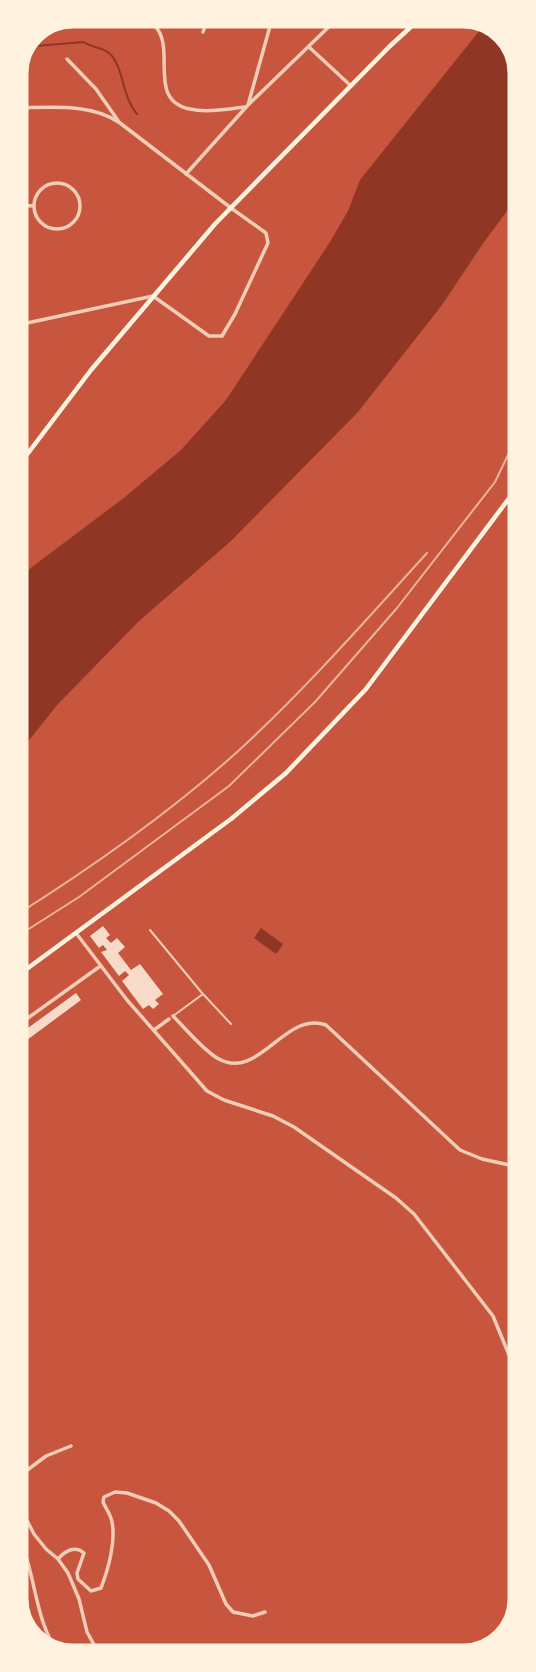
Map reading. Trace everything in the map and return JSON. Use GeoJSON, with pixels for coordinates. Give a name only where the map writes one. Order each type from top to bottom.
{"type":"FeatureCollection","features":[{"type":"Feature","properties":{"kind":"main road"},"geometry":{"type":"LineString","coordinates":[[25,456],[91,370],[231,208],[414,25]]}},
{"type":"Feature","properties":{"kind":"main road"},"geometry":{"type":"LineString","coordinates":[[25,970],[231,819],[286,774],[382,668],[512,494]]}},
{"type":"Feature","properties":{"kind":"street"},"geometry":{"type":"LineString","coordinates":[[153,24],[159,32],[163,46],[166,87],[176,103],[196,110],[247,106]]}},
{"type":"Feature","properties":{"kind":"street"},"geometry":{"type":"LineString","coordinates":[[203,32],[206,24]]}},
{"type":"Feature","properties":{"kind":"street"},"geometry":{"type":"LineString","coordinates":[[247,106],[270,25]]}},
{"type":"Feature","properties":{"kind":"street"},"geometry":{"type":"LineString","coordinates":[[186,174],[247,106],[332,25]]}},
{"type":"Feature","properties":{"kind":"street"},"geometry":{"type":"LineString","coordinates":[[309,47],[350,88]]}},
{"type":"Feature","properties":{"kind":"street"},"geometry":{"type":"LineString","coordinates":[[67,60],[96,89],[120,123]]}},
{"type":"Feature","properties":{"kind":"street"},"geometry":{"type":"LineString","coordinates":[[25,108],[86,110],[105,115],[120,123],[265,233],[268,243],[223,335],[211,337],[153,296],[25,323]]}},
{"type":"Feature","properties":{"kind":"street"},"geometry":{"type":"LineString","coordinates":[[56,183],[74,190],[80,205],[75,220],[58,229],[41,222],[34,206],[41,189],[56,183]]}},
{"type":"Feature","properties":{"kind":"street"},"geometry":{"type":"LineString","coordinates":[[25,206],[34,206]]}},
{"type":"Feature","properties":{"kind":"street"},"geometry":{"type":"LineString","coordinates":[[76,933],[100,967],[207,1091],[224,1100],[273,1116],[294,1127],[396,1198],[414,1214],[493,1316],[512,1362]]}},
{"type":"Feature","properties":{"kind":"street"},"geometry":{"type":"LineString","coordinates":[[25,1020],[100,967]]}},
{"type":"Feature","properties":{"kind":"street"},"geometry":{"type":"LineString","coordinates":[[154,1030],[171,1018],[214,1056],[233,1062],[259,1054],[300,1024],[312,1021],[326,1025],[460,1150],[482,1159],[512,1166]]}},
{"type":"Feature","properties":{"kind":"street"},"geometry":{"type":"LineString","coordinates":[[25,1472],[46,1456],[71,1446]]}},
{"type":"Feature","properties":{"kind":"street"},"geometry":{"type":"LineString","coordinates":[[58,1559],[72,1549],[81,1550],[84,1553],[78,1579],[91,1591],[101,1588],[114,1532],[110,1514],[103,1502],[104,1497],[115,1492],[127,1493],[156,1503],[179,1521],[209,1565],[226,1604],[233,1612],[253,1616],[265,1612]]}},
{"type":"Feature","properties":{"kind":"street"},"geometry":{"type":"LineString","coordinates":[[25,1516],[34,1534],[58,1559],[74,1587],[87,1632],[95,1647]]}},
{"type":"Feature","properties":{"kind":"street"},"geometry":{"type":"LineString","coordinates":[[25,1549],[42,1624],[52,1642]]}},
{"type":"Feature","properties":{"kind":"lane"},"geometry":{"type":"LineString","coordinates":[[150,930],[202,994],[231,1024]]}},
{"type":"Feature","properties":{"kind":"lane"},"geometry":{"type":"LineString","coordinates":[[171,1018],[202,994]]}},
{"type":"Feature","properties":{"kind":"shaded area"},"geometry":{"type":"Polygon","coordinates":[[[481,28],[499,41],[510,61],[512,73],[512,204],[442,305],[358,412],[231,541],[139,621],[58,704],[25,745],[25,573],[125,497],[181,450],[226,400],[330,242],[348,211],[360,180],[481,28]]]}},
{"type":"Feature","properties":{"kind":"shaded area"},"geometry":{"type":"Polygon","coordinates":[[[261,928],[283,944],[276,954],[254,938],[261,928]]]}},
{"type":"Feature","properties":{"kind":"building"},"geometry":{"type":"Polygon","coordinates":[[[103,926],[110,935],[106,938],[111,943],[117,938],[125,947],[118,953],[131,970],[140,964],[163,994],[155,1000],[159,1004],[153,1009],[149,1005],[143,1009],[122,981],[129,975],[125,971],[119,976],[101,952],[107,950],[103,945],[99,948],[90,936],[103,926]]]}},
{"type":"Feature","properties":{"kind":"building"},"geometry":{"type":"Polygon","coordinates":[[[76,993],[81,1000],[27,1040],[25,1030],[76,993]]]}},
{"type":"Feature","properties":{"kind":"waterway"},"geometry":{"type":"LineString","coordinates":[[33,46],[84,42],[106,51],[117,65],[128,98],[137,114]]}},
{"type":"Feature","properties":{"kind":"railway"},"geometry":{"type":"LineString","coordinates":[[25,931],[79,897],[229,786],[315,702],[397,608],[495,482],[512,447]]}},
{"type":"Feature","properties":{"kind":"railway"},"geometry":{"type":"LineString","coordinates":[[25,909],[128,840],[236,753],[310,680],[427,553]]}}]}
